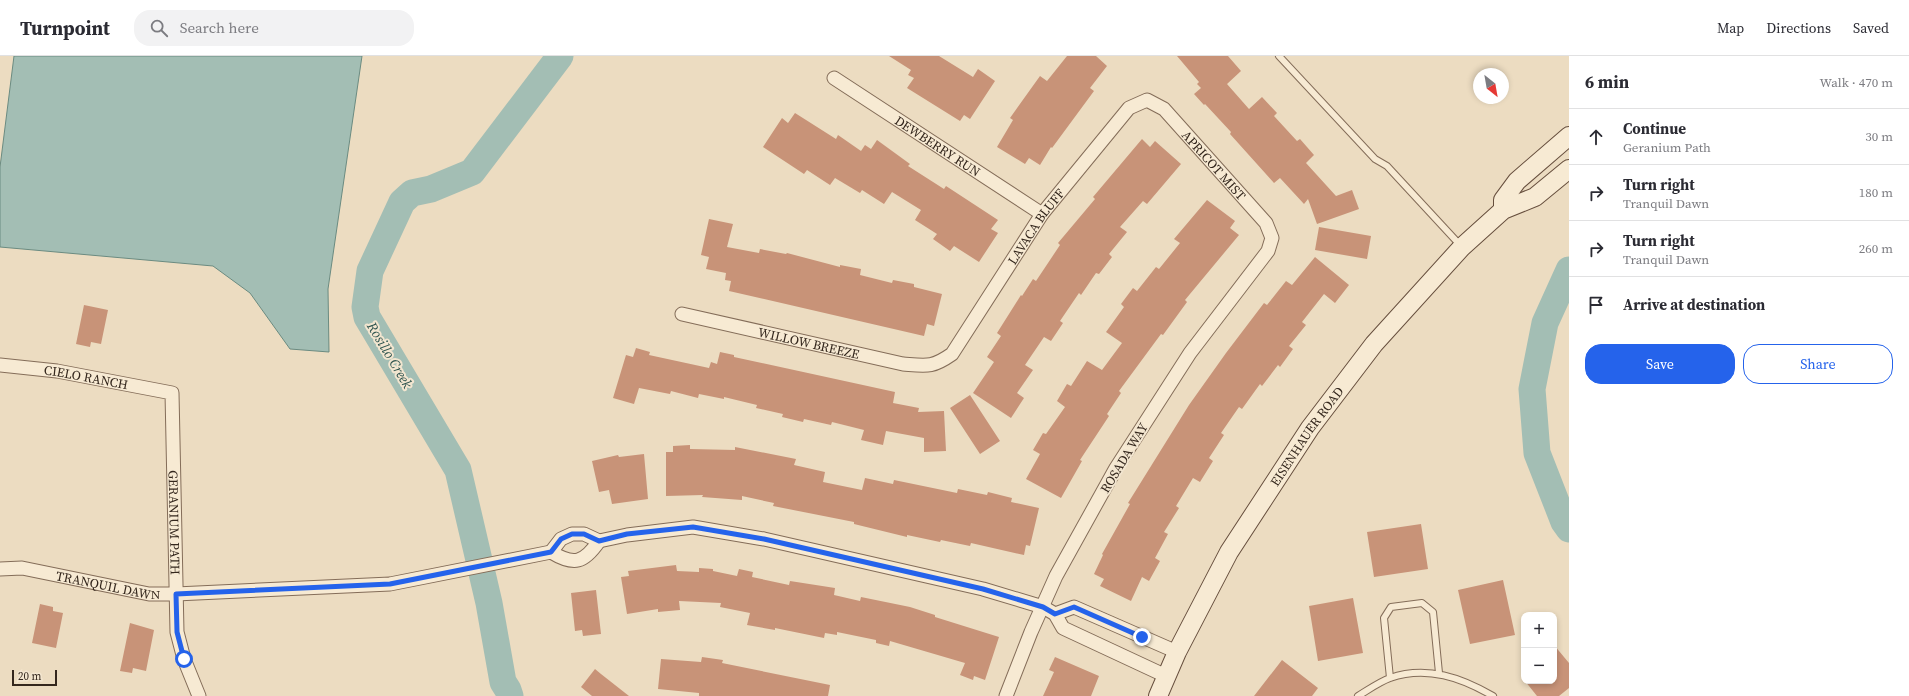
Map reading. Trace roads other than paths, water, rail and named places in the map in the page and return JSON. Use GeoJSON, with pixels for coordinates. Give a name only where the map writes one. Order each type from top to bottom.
{"type":"FeatureCollection","features":[{"type":"Feature","properties":{"kind":"main road","name":"EISENHAUER ROAD"},"geometry":{"type":"LineString","coordinates":[[1503,210],[1503,200],[1517,182],[1569,136]]}},
{"type":"Feature","properties":{"kind":"main road"},"geometry":{"type":"LineString","coordinates":[[1535,197],[1534,186],[1542,173],[1569,151]]}},
{"type":"Feature","properties":{"kind":"main road","name":"EISENHAUER ROAD"},"geometry":{"type":"LineString","coordinates":[[1158,696],[1177,652],[1229,552],[1310,428],[1374,344],[1462,247],[1503,210],[1535,197],[1569,168]]}},
{"type":"Feature","properties":{"kind":"street","name":"DEWBERRY RUN"},"geometry":{"type":"LineString","coordinates":[[834,78],[1042,214]]}},
{"type":"Feature","properties":{"kind":"street","name":"LAVACA BLUFF"},"geometry":{"type":"LineString","coordinates":[[937,364],[952,354],[1042,214],[1129,108],[1147,100]]}},
{"type":"Feature","properties":{"kind":"street","name":"APRICOT MIST"},"geometry":{"type":"LineString","coordinates":[[1147,100],[1164,109],[1266,223],[1272,238]]}},
{"type":"Feature","properties":{"kind":"street","name":"ROSADA WAY"},"geometry":{"type":"LineString","coordinates":[[1006,696],[1056,576],[1116,468],[1190,353],[1268,251],[1272,238]]}},
{"type":"Feature","properties":{"kind":"street","name":"WILLOW BREEZE"},"geometry":{"type":"LineString","coordinates":[[682,314],[903,364],[926,366],[937,364]]}},
{"type":"Feature","properties":{"kind":"street","name":"CIELO RANCH"},"geometry":{"type":"LineString","coordinates":[[0,365],[57,371],[172,393]]}},
{"type":"Feature","properties":{"kind":"street","name":"GERANIUM PATH"},"geometry":{"type":"LineString","coordinates":[[172,393],[177,632],[184,659],[199,696]]}},
{"type":"Feature","properties":{"kind":"street"},"geometry":{"type":"LineString","coordinates":[[599,541],[584,534],[572,534],[561,539],[551,552],[566,560],[578,560],[588,555],[599,541],[627,534],[693,527],[764,539],[983,589],[1043,607],[1055,614],[1063,628],[1166,676]]}},
{"type":"Feature","properties":{"kind":"street","name":"TRANQUIL DAWN"},"geometry":{"type":"LineString","coordinates":[[0,569],[22,568],[149,594],[176,594],[280,590],[406,581],[551,552]]}},
{"type":"Feature","properties":{"kind":"street"},"geometry":{"type":"LineString","coordinates":[[1055,614],[1074,607],[1177,652]]}},
{"type":"Feature","properties":{"kind":"lane"},"geometry":{"type":"LineString","coordinates":[[1279,56],[1375,159],[1387,166],[1462,247]]}},
{"type":"Feature","properties":{"kind":"lane"},"geometry":{"type":"LineString","coordinates":[[1390,678],[1384,618],[1391,607],[1422,603],[1434,612],[1438,673]]}},
{"type":"Feature","properties":{"kind":"lane"},"geometry":{"type":"LineString","coordinates":[[1358,696],[1390,678],[1414,673],[1438,673],[1474,685],[1494,696]]}},
{"type":"Feature","properties":{"kind":"waterway","name":"Rosillo Creek"},"geometry":{"type":"LineString","coordinates":[[510,696],[503,682],[489,603],[458,470],[367,317],[365,307],[370,271],[402,202],[412,193],[431,189],[472,172],[560,56]]}},
{"type":"Feature","properties":{"kind":"waterway"},"geometry":{"type":"LineString","coordinates":[[1569,270],[1545,323],[1532,389],[1537,453],[1564,522],[1569,529]]}}]}
